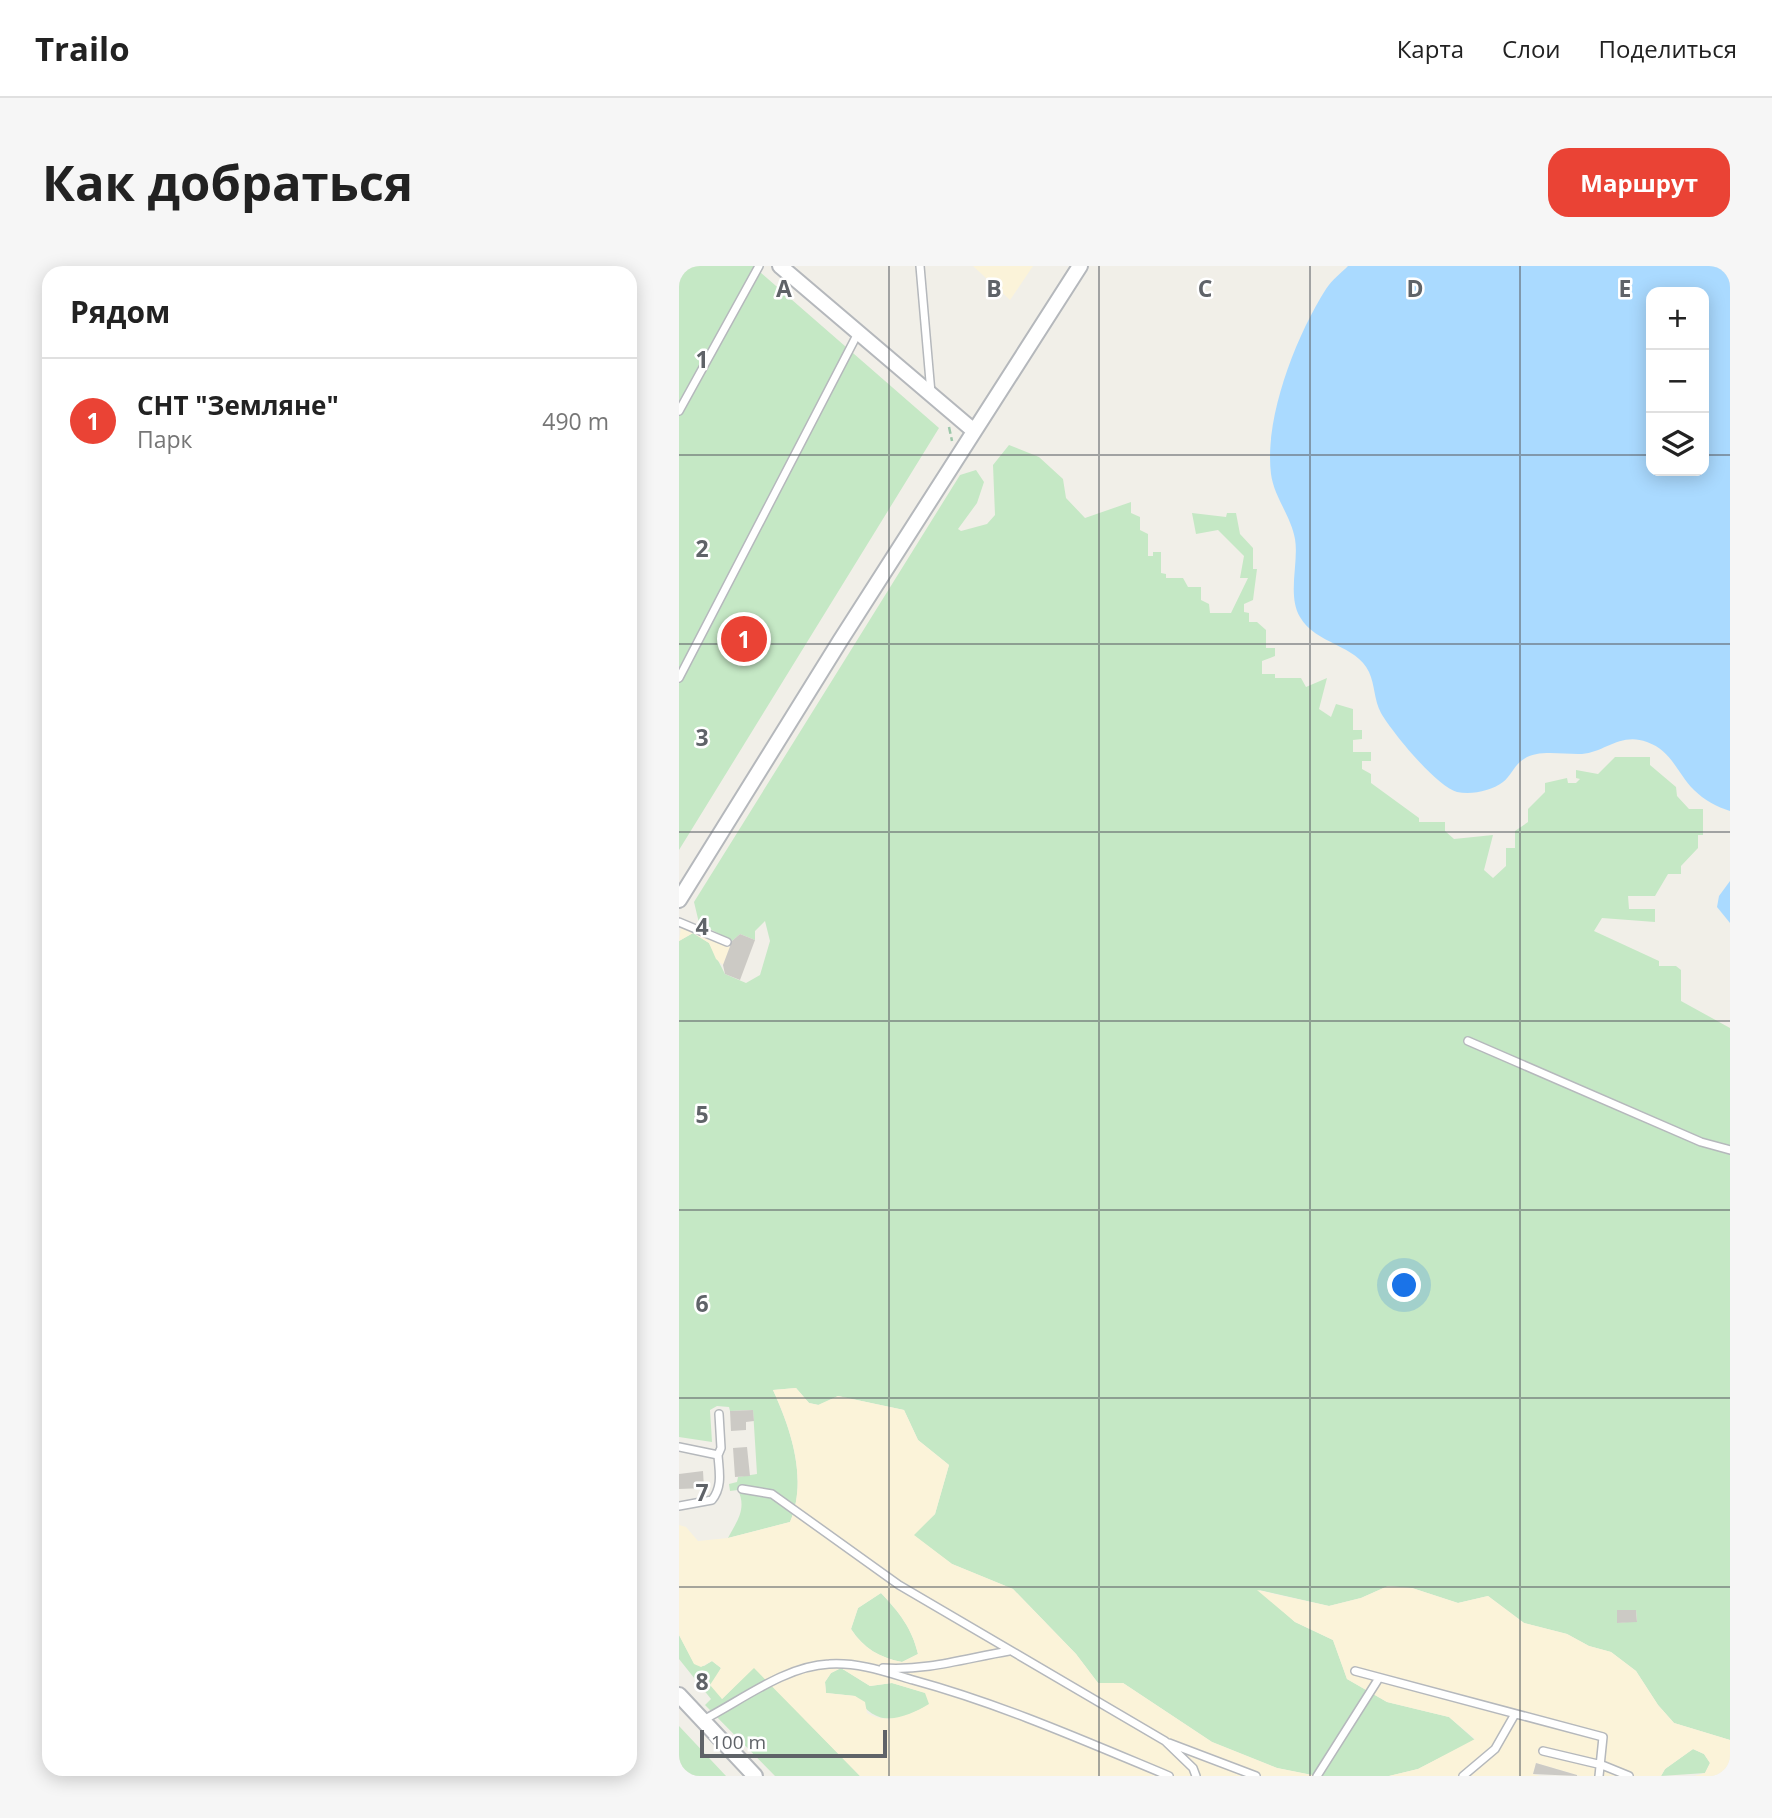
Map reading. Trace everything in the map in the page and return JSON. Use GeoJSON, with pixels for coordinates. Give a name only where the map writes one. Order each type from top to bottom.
{"type":"FeatureCollection","features":[{"type":"Feature","properties":{"kind":"street"},"geometry":{"type":"LineString","coordinates":[[780,266],[974,431]]}},
{"type":"Feature","properties":{"kind":"street"},"geometry":{"type":"LineString","coordinates":[[679,908],[681,893],[1080,266]]}},
{"type":"Feature","properties":{"kind":"street"},"geometry":{"type":"LineString","coordinates":[[679,1695],[685,1706],[703,1721],[755,1776]]}},
{"type":"Feature","properties":{"kind":"lane"},"geometry":{"type":"LineString","coordinates":[[679,411],[719,333],[759,266]]}},
{"type":"Feature","properties":{"kind":"lane"},"geometry":{"type":"LineString","coordinates":[[920,266],[931,393]]}},
{"type":"Feature","properties":{"kind":"lane"},"geometry":{"type":"LineString","coordinates":[[679,678],[859,332]]}},
{"type":"Feature","properties":{"kind":"lane"},"geometry":{"type":"LineString","coordinates":[[679,922],[727,942]]}},
{"type":"Feature","properties":{"kind":"lane"},"geometry":{"type":"LineString","coordinates":[[1468,1041],[1701,1142],[1730,1150]]}},
{"type":"Feature","properties":{"kind":"lane"},"geometry":{"type":"LineString","coordinates":[[679,1506],[712,1500],[719,1492],[719,1414]]}},
{"type":"Feature","properties":{"kind":"lane"},"geometry":{"type":"LineString","coordinates":[[679,1447],[718,1455]]}},
{"type":"Feature","properties":{"kind":"lane"},"geometry":{"type":"LineString","coordinates":[[743,1489],[772,1494],[808,1517],[899,1585],[1165,1741],[1256,1776]]}},
{"type":"Feature","properties":{"kind":"lane"},"geometry":{"type":"LineString","coordinates":[[703,1721],[794,1672],[829,1664],[916,1668],[1009,1651]]}},
{"type":"Feature","properties":{"kind":"lane"},"geometry":{"type":"LineString","coordinates":[[865,1666],[935,1686],[1043,1723],[1169,1776]]}},
{"type":"Feature","properties":{"kind":"lane"},"geometry":{"type":"LineString","coordinates":[[1355,1671],[1603,1737],[1599,1776]]}},
{"type":"Feature","properties":{"kind":"lane"},"geometry":{"type":"LineString","coordinates":[[1317,1776],[1379,1678]]}},
{"type":"Feature","properties":{"kind":"lane"},"geometry":{"type":"LineString","coordinates":[[1463,1776],[1495,1749],[1515,1714]]}},
{"type":"Feature","properties":{"kind":"lane"},"geometry":{"type":"LineString","coordinates":[[1165,1741],[1193,1768],[1196,1776]]}},
{"type":"Feature","properties":{"kind":"lane"},"geometry":{"type":"LineString","coordinates":[[1543,1751],[1602,1765],[1629,1776]]}},
{"type":"Feature","properties":{"kind":"green space"},"geometry":{"type":"Polygon","coordinates":[[[679,266],[753,266],[939,428],[679,850],[679,266]]]}},
{"type":"Feature","properties":{"kind":"green space"},"geometry":{"type":"Polygon","coordinates":[[[1009,445],[1039,457],[1063,479],[1066,498],[1085,518],[1131,502],[1131,513],[1140,517],[1140,530],[1148,534],[1148,556],[1153,556],[1153,552],[1161,552],[1161,573],[1166,574],[1166,578],[1183,578],[1188,587],[1201,587],[1201,600],[1209,604],[1210,613],[1231,613],[1248,578],[1240,578],[1244,556],[1218,530],[1196,534],[1192,513],[1226,517],[1227,513],[1236,513],[1240,534],[1253,548],[1253,569],[1257,569],[1253,600],[1244,604],[1244,612],[1249,613],[1249,622],[1257,622],[1266,630],[1266,648],[1275,648],[1275,656],[1262,661],[1262,674],[1275,674],[1275,678],[1301,678],[1306,687],[1327,678],[1319,709],[1331,717],[1336,704],[1353,709],[1353,730],[1362,730],[1362,739],[1353,740],[1353,752],[1371,752],[1371,761],[1362,761],[1362,769],[1371,774],[1371,783],[1419,818],[1419,822],[1445,822],[1445,831],[1454,839],[1493,835],[1484,870],[1493,878],[1506,866],[1506,848],[1515,848],[1515,831],[1528,822],[1528,809],[1545,792],[1545,783],[1567,778],[1568,783],[1576,783],[1580,779],[1576,778],[1576,770],[1598,774],[1615,757],[1650,757],[1650,765],[1676,787],[1677,796],[1689,809],[1703,809],[1703,835],[1698,835],[1698,848],[1681,866],[1681,874],[1668,874],[1655,896],[1628,896],[1629,909],[1655,909],[1655,922],[1602,918],[1594,931],[1659,961],[1659,966],[1676,966],[1681,970],[1681,1001],[1730,1028],[1730,1740],[1674,1723],[1658,1705],[1636,1671],[1611,1652],[1589,1646],[1567,1634],[1524,1623],[1488,1596],[1458,1603],[1412,1588],[1388,1586],[1361,1598],[1329,1606],[1259,1590],[1295,1622],[1333,1640],[1347,1679],[1387,1702],[1449,1717],[1475,1740],[1418,1769],[1389,1776],[1317,1776],[1277,1768],[1212,1742],[1123,1683],[1098,1683],[1076,1654],[1013,1589],[952,1564],[913,1535],[935,1514],[949,1465],[918,1440],[904,1410],[838,1396],[819,1405],[809,1403],[796,1388],[773,1390],[786,1421],[795,1455],[795,1506],[790,1522],[728,1538],[741,1509],[738,1490],[730,1491],[729,1484],[737,1482],[738,1477],[757,1474],[753,1410],[730,1411],[729,1407],[717,1406],[710,1410],[712,1442],[679,1437],[679,941],[693,933],[709,943],[725,974],[746,983],[760,975],[770,941],[765,921],[755,931],[755,940],[740,934],[732,941],[699,923],[694,902],[960,475],[976,470],[984,482],[977,503],[958,529],[961,531],[987,524],[995,515],[993,465],[1009,445]],[[1636,1610],[1617,1611],[1617,1623],[1637,1621],[1636,1610]]]}},
{"type":"Feature","properties":{"kind":"green space"},"geometry":{"type":"Polygon","coordinates":[[[881,1593],[904,1621],[918,1654],[902,1662],[873,1651],[861,1642],[851,1629],[858,1608],[881,1593]]]}},
{"type":"Feature","properties":{"kind":"green space"},"geometry":{"type":"Polygon","coordinates":[[[679,1635],[694,1663],[704,1666],[712,1661],[721,1668],[716,1678],[722,1699],[754,1667],[860,1776],[775,1776],[705,1705],[711,1699],[679,1659],[679,1635]]]}},
{"type":"Feature","properties":{"kind":"green space"},"geometry":{"type":"Polygon","coordinates":[[[841,1668],[870,1686],[892,1683],[926,1693],[930,1704],[898,1718],[880,1717],[863,1706],[855,1696],[826,1693],[825,1682],[831,1673],[841,1668]]]}},
{"type":"Feature","properties":{"kind":"green space"},"geometry":{"type":"Polygon","coordinates":[[[679,1726],[726,1776],[679,1776],[679,1726]]]}},
{"type":"Feature","properties":{"kind":"green space"},"geometry":{"type":"Polygon","coordinates":[[[1693,1749],[1704,1754],[1710,1763],[1705,1773],[1661,1776],[1665,1769],[1693,1749]]]}},
{"type":"Feature","properties":{"kind":"sand"},"geometry":{"type":"Polygon","coordinates":[[[973,266],[1033,266],[1010,300],[973,266]]]}},
{"type":"Feature","properties":{"kind":"sand"},"geometry":{"type":"Polygon","coordinates":[[[681,927],[730,947],[723,965],[716,959],[709,943],[693,933],[679,941],[681,927]]]}},
{"type":"Feature","properties":{"kind":"sand"},"geometry":{"type":"Polygon","coordinates":[[[796,1388],[809,1403],[818,1405],[838,1396],[904,1410],[918,1440],[949,1465],[935,1514],[914,1535],[952,1564],[1013,1589],[1076,1654],[1098,1683],[1123,1683],[1212,1742],[1277,1768],[1317,1776],[860,1776],[754,1668],[722,1699],[710,1685],[721,1668],[712,1661],[701,1667],[694,1664],[679,1635],[679,1525],[686,1527],[698,1541],[728,1538],[790,1522],[797,1489],[795,1455],[786,1421],[773,1390],[796,1388]],[[881,1593],[858,1608],[851,1629],[861,1642],[873,1651],[902,1662],[918,1654],[904,1621],[881,1593]],[[841,1668],[831,1673],[825,1682],[826,1693],[855,1696],[865,1702],[867,1713],[875,1717],[899,1717],[929,1704],[925,1693],[892,1683],[870,1686],[841,1668]]]}},
{"type":"Feature","properties":{"kind":"sand"},"geometry":{"type":"Polygon","coordinates":[[[1388,1586],[1412,1588],[1458,1603],[1488,1596],[1524,1623],[1567,1634],[1589,1646],[1611,1652],[1636,1671],[1658,1705],[1674,1723],[1730,1740],[1730,1776],[1694,1776],[1705,1773],[1710,1763],[1704,1754],[1693,1749],[1665,1769],[1661,1776],[1580,1776],[1536,1763],[1533,1774],[1540,1776],[1389,1776],[1418,1769],[1475,1739],[1449,1717],[1387,1702],[1347,1679],[1333,1640],[1295,1622],[1257,1590],[1329,1606],[1361,1598],[1388,1586]]]}},
{"type":"Feature","properties":{"kind":"water"},"geometry":{"type":"Polygon","coordinates":[[[1348,266],[1730,266],[1730,811],[1698,794],[1663,751],[1647,742],[1629,739],[1582,754],[1544,753],[1530,756],[1518,764],[1503,782],[1487,790],[1463,793],[1448,788],[1404,745],[1387,722],[1379,708],[1369,672],[1363,663],[1315,633],[1300,617],[1294,599],[1295,539],[1275,491],[1271,474],[1272,428],[1277,403],[1294,353],[1315,308],[1334,280],[1348,266]]]}},
{"type":"Feature","properties":{"kind":"water"},"geometry":{"type":"Polygon","coordinates":[[[1730,881],[1730,923],[1717,907],[1719,896],[1730,881]]]}},
{"type":"Feature","properties":{"kind":"building"},"geometry":{"type":"Polygon","coordinates":[[[740,934],[755,940],[740,980],[725,974],[723,965],[732,941],[740,934]]]}},
{"type":"Feature","properties":{"kind":"building"},"geometry":{"type":"Polygon","coordinates":[[[753,1410],[754,1421],[746,1422],[746,1430],[731,1431],[730,1411],[753,1410]]]}},
{"type":"Feature","properties":{"kind":"building"},"geometry":{"type":"Polygon","coordinates":[[[747,1447],[750,1476],[735,1477],[733,1448],[747,1447]]]}},
{"type":"Feature","properties":{"kind":"building"},"geometry":{"type":"Polygon","coordinates":[[[703,1471],[704,1488],[679,1489],[679,1474],[703,1471]]]}},
{"type":"Feature","properties":{"kind":"building"},"geometry":{"type":"Polygon","coordinates":[[[1617,1610],[1636,1610],[1637,1622],[1617,1623],[1617,1610]]]}},
{"type":"Feature","properties":{"kind":"building"},"geometry":{"type":"Polygon","coordinates":[[[1536,1763],[1577,1775],[1577,1776],[1533,1774],[1536,1763]]]}},
{"type":"Feature","properties":{"kind":"place","name":"СНТ \"Земляне\""},"geometry":{"type":"Point","coordinates":[744,639]}}]}
